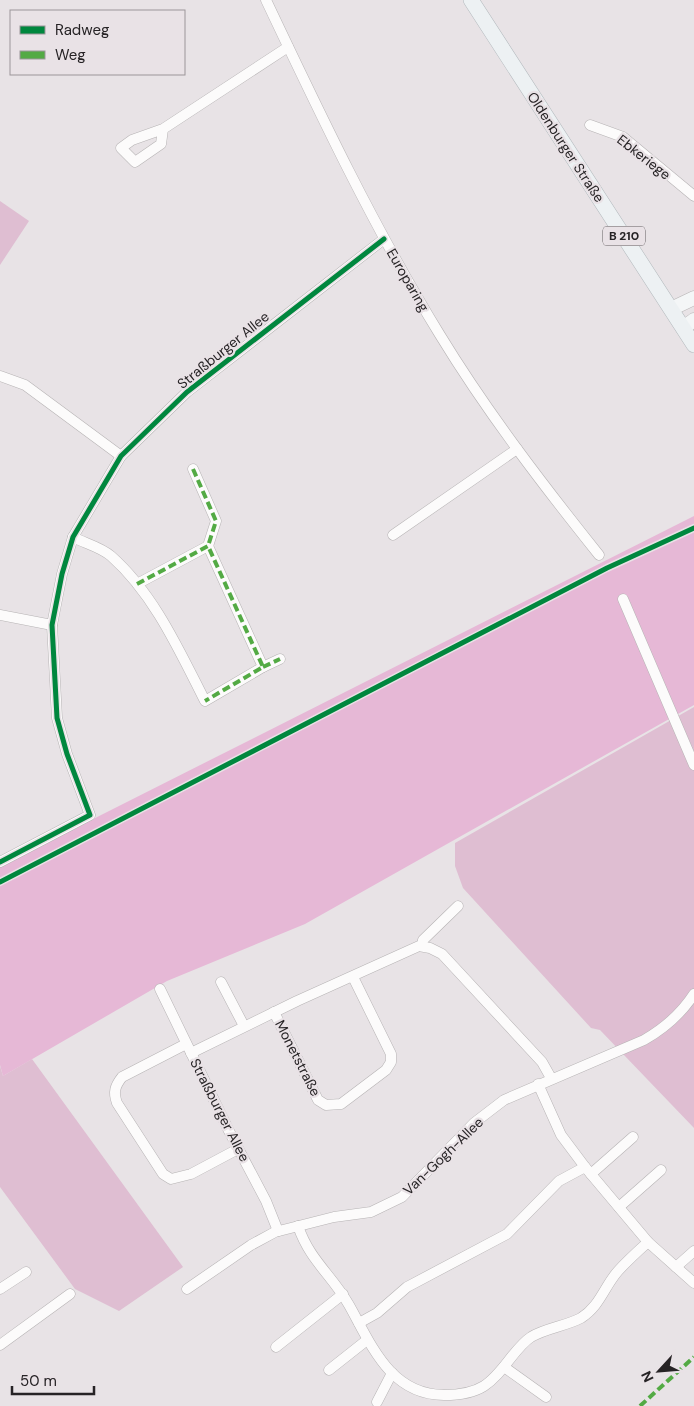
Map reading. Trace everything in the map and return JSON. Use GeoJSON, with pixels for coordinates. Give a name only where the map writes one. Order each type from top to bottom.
{"type":"FeatureCollection","features":[{"type":"Feature","properties":{"kind":"main road","name":"Oldenburger Straße"},"geometry":{"type":"LineString","coordinates":[[471,0],[671,309],[688,324],[694,344]]}},
{"type":"Feature","properties":{"kind":"street","name":"Europaring"},"geometry":{"type":"LineString","coordinates":[[266,0],[384,239],[445,343],[482,400],[599,556]]}},
{"type":"Feature","properties":{"kind":"street"},"geometry":{"type":"LineString","coordinates":[[163,129],[288,47]]}},
{"type":"Feature","properties":{"kind":"street","name":"Ebkeriege"},"geometry":{"type":"LineString","coordinates":[[590,125],[623,137],[694,196]]}},
{"type":"Feature","properties":{"kind":"street","name":"Straßburger Allee"},"geometry":{"type":"LineString","coordinates":[[0,862],[90,815],[67,754],[56,718],[52,625],[62,574],[73,537],[120,456],[187,392],[384,239]]}},
{"type":"Feature","properties":{"kind":"street"},"geometry":{"type":"LineString","coordinates":[[671,309],[694,298]]}},
{"type":"Feature","properties":{"kind":"street"},"geometry":{"type":"LineString","coordinates":[[0,376],[25,384],[120,456]]}},
{"type":"Feature","properties":{"kind":"street"},"geometry":{"type":"LineString","coordinates":[[393,535],[518,449]]}},
{"type":"Feature","properties":{"kind":"street"},"geometry":{"type":"LineString","coordinates":[[193,469],[216,520],[208,546],[263,667]]}},
{"type":"Feature","properties":{"kind":"street"},"geometry":{"type":"LineString","coordinates":[[73,537],[109,554],[137,584],[172,637],[204,701],[280,659]]}},
{"type":"Feature","properties":{"kind":"street"},"geometry":{"type":"LineString","coordinates":[[137,584],[208,546]]}},
{"type":"Feature","properties":{"kind":"street"},"geometry":{"type":"LineString","coordinates":[[623,599],[694,765]]}},
{"type":"Feature","properties":{"kind":"street"},"geometry":{"type":"LineString","coordinates":[[0,615],[52,625]]}},
{"type":"Feature","properties":{"kind":"street"},"geometry":{"type":"LineString","coordinates":[[458,906],[423,940],[422,946],[442,954],[542,1062],[551,1078]]}},
{"type":"Feature","properties":{"kind":"street","name":"Monetstraße"},"geometry":{"type":"LineString","coordinates":[[238,1148],[191,1174],[171,1178],[163,1174],[117,1103],[114,1095],[116,1086],[122,1077],[244,1026],[353,977],[404,951],[422,946]]}},
{"type":"Feature","properties":{"kind":"street","name":"Monetstraße"},"geometry":{"type":"LineString","coordinates":[[274,1012],[318,1100],[326,1105],[341,1104],[386,1070],[391,1062],[391,1054],[353,977]]}},
{"type":"Feature","properties":{"kind":"street"},"geometry":{"type":"LineString","coordinates":[[221,982],[244,1026]]}},
{"type":"Feature","properties":{"kind":"street","name":"Straßburger Allee"},"geometry":{"type":"LineString","coordinates":[[160,990],[266,1201],[278,1232]]}},
{"type":"Feature","properties":{"kind":"street","name":"Van-Gogh-Allee"},"geometry":{"type":"LineString","coordinates":[[187,1289],[251,1245],[278,1232],[298,1226],[371,1212],[402,1196],[474,1123],[504,1100],[551,1078],[644,1040],[665,1028],[686,1006],[694,994]]}},
{"type":"Feature","properties":{"kind":"street"},"geometry":{"type":"LineString","coordinates":[[538,1084],[561,1135],[588,1170],[648,1242],[694,1283]]}},
{"type":"Feature","properties":{"kind":"street"},"geometry":{"type":"LineString","coordinates":[[359,1323],[377,1313],[407,1287],[507,1234],[559,1180],[588,1170],[634,1137]]}},
{"type":"Feature","properties":{"kind":"street"},"geometry":{"type":"LineString","coordinates":[[619,1207],[662,1170]]}},
{"type":"Feature","properties":{"kind":"street"},"geometry":{"type":"LineString","coordinates":[[298,1226],[304,1244],[314,1260],[343,1294],[378,1357],[392,1373],[408,1386],[430,1395],[458,1395],[484,1386],[531,1337],[581,1318],[596,1306],[617,1271],[648,1242]]}},
{"type":"Feature","properties":{"kind":"street"},"geometry":{"type":"LineString","coordinates":[[676,1267],[694,1250]]}},
{"type":"Feature","properties":{"kind":"street"},"geometry":{"type":"LineString","coordinates":[[0,1290],[26,1272]]}},
{"type":"Feature","properties":{"kind":"street"},"geometry":{"type":"LineString","coordinates":[[0,1344],[70,1294]]}},
{"type":"Feature","properties":{"kind":"street"},"geometry":{"type":"LineString","coordinates":[[276,1347],[343,1294]]}},
{"type":"Feature","properties":{"kind":"street"},"geometry":{"type":"LineString","coordinates":[[328,1370],[367,1340]]}},
{"type":"Feature","properties":{"kind":"street"},"geometry":{"type":"LineString","coordinates":[[504,1367],[546,1397]]}},
{"type":"Feature","properties":{"kind":"street"},"geometry":{"type":"LineString","coordinates":[[377,1402],[392,1373]]}},
{"type":"Feature","properties":{"kind":"shaded area"},"geometry":{"type":"Polygon","coordinates":[[[0,201],[29,221],[0,265],[0,201]]]}},
{"type":"Feature","properties":{"kind":"shaded area"},"geometry":{"type":"Polygon","coordinates":[[[694,516],[694,705],[305,924],[167,981],[3,1076],[0,1065],[0,866],[694,516]]]}},
{"type":"Feature","properties":{"kind":"shaded area"},"geometry":{"type":"Polygon","coordinates":[[[694,707],[694,1128],[600,1030],[591,1028],[463,888],[455,866],[455,843],[694,707]]]}},
{"type":"Feature","properties":{"kind":"shaded area"},"geometry":{"type":"Polygon","coordinates":[[[32,1059],[183,1267],[119,1311],[75,1289],[0,1187],[0,1066],[3,1076],[32,1059]]]}},
{"type":"Feature","properties":{"kind":"marked path"},"geometry":{"type":"LineString","coordinates":[[193,469],[216,521],[208,546]]}},
{"type":"Feature","properties":{"kind":"marked path"},"geometry":{"type":"LineString","coordinates":[[137,584],[208,546],[263,667],[205,701]]}},
{"type":"Feature","properties":{"kind":"marked path"},"geometry":{"type":"LineString","coordinates":[[263,667],[280,659]]}},
{"type":"Feature","properties":{"kind":"marked path"},"geometry":{"type":"LineString","coordinates":[[640,1406],[694,1357]]}},
{"type":"Feature","properties":{"kind":"cycle path"},"geometry":{"type":"LineString","coordinates":[[0,862],[90,815],[67,754],[57,718],[52,625],[62,574],[73,537],[121,456],[187,392],[384,239]]}},
{"type":"Feature","properties":{"kind":"cycle path"},"geometry":{"type":"LineString","coordinates":[[0,882],[607,568],[694,528]]}}]}
